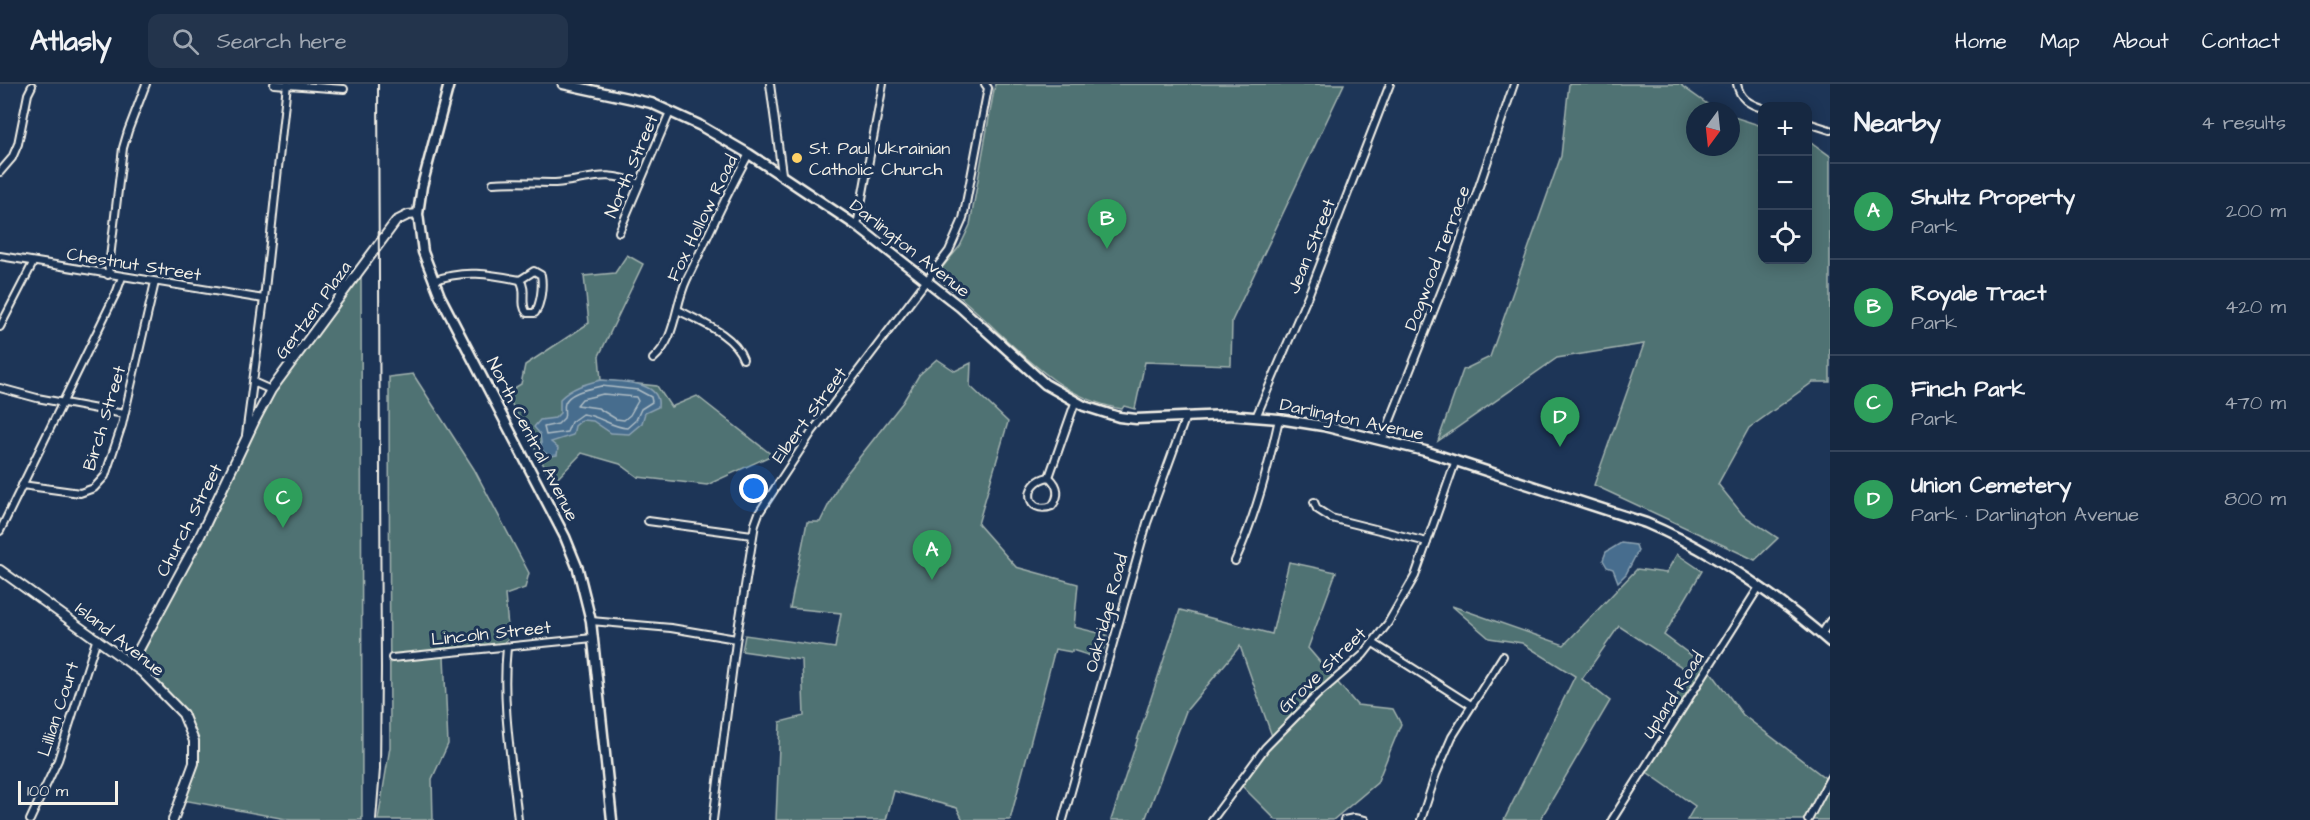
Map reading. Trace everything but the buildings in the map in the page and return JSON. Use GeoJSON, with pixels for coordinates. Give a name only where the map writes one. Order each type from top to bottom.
{"type":"FeatureCollection","features":[{"type":"Feature","properties":{"kind":"main road","name":"North Central Avenue"},"geometry":{"type":"LineString","coordinates":[[449,84],[422,186],[418,213],[423,252],[433,280],[565,537],[578,569],[591,621],[612,820]]}},
{"type":"Feature","properties":{"kind":"main road","name":"Darlington Avenue"},"geometry":{"type":"LineString","coordinates":[[563,84],[651,103],[749,154],[782,174],[857,226],[928,280],[968,314],[1029,372],[1075,403],[1119,417],[1154,419],[1185,416],[1279,419],[1323,426],[1456,460],[1646,523],[1672,534],[1759,586],[1830,642]]}},
{"type":"Feature","properties":{"kind":"street"},"geometry":{"type":"LineString","coordinates":[[108,275],[123,148],[146,84]]}},
{"type":"Feature","properties":{"kind":"street"},"geometry":{"type":"LineString","coordinates":[[274,84],[344,89]]}},
{"type":"Feature","properties":{"kind":"street"},"geometry":{"type":"LineString","coordinates":[[770,84],[782,174]]}},
{"type":"Feature","properties":{"kind":"street"},"geometry":{"type":"LineString","coordinates":[[857,226],[883,84]]}},
{"type":"Feature","properties":{"kind":"street","name":"Jean Street"},"geometry":{"type":"LineString","coordinates":[[1256,417],[1310,291],[1390,84]]}},
{"type":"Feature","properties":{"kind":"street","name":"Dogwood Terrace"},"geometry":{"type":"LineString","coordinates":[[1382,441],[1455,257],[1514,84]]}},
{"type":"Feature","properties":{"kind":"street"},"geometry":{"type":"LineString","coordinates":[[1737,84],[1738,91],[1746,102],[1758,106]]}},
{"type":"Feature","properties":{"kind":"street","name":"Church Street"},"geometry":{"type":"LineString","coordinates":[[131,664],[199,538],[246,440],[287,85]]}},
{"type":"Feature","properties":{"kind":"street"},"geometry":{"type":"LineString","coordinates":[[0,172],[16,149],[28,94],[32,86]]}},
{"type":"Feature","properties":{"kind":"street","name":"Elbert Street"},"geometry":{"type":"LineString","coordinates":[[713,820],[736,639],[752,535],[759,513],[812,432],[949,251],[963,219],[986,86]]}},
{"type":"Feature","properties":{"kind":"street","name":"North Street"},"geometry":{"type":"LineString","coordinates":[[620,232],[670,112]]}},
{"type":"Feature","properties":{"kind":"street"},"geometry":{"type":"LineString","coordinates":[[1812,124],[1830,130]]}},
{"type":"Feature","properties":{"kind":"street","name":"Fox Hollow Road"},"geometry":{"type":"LineString","coordinates":[[653,360],[668,342],[687,280],[696,265],[731,185],[749,154]]}},
{"type":"Feature","properties":{"kind":"street"},"geometry":{"type":"LineString","coordinates":[[493,183],[556,183],[606,175],[618,176],[639,184]]}},
{"type":"Feature","properties":{"kind":"street","name":"Gertzen Plaza"},"geometry":{"type":"LineString","coordinates":[[246,440],[271,390],[396,221],[418,213]]}},
{"type":"Feature","properties":{"kind":"street","name":"Chestnut Street"},"geometry":{"type":"LineString","coordinates":[[0,256],[264,299]]}},
{"type":"Feature","properties":{"kind":"street"},"geometry":{"type":"LineString","coordinates":[[0,327],[33,263]]}},
{"type":"Feature","properties":{"kind":"street"},"geometry":{"type":"LineString","coordinates":[[433,280],[461,273],[520,280],[534,271],[541,275],[542,282],[535,313],[531,314],[524,310],[525,288],[520,280]]}},
{"type":"Feature","properties":{"kind":"street"},"geometry":{"type":"LineString","coordinates":[[0,531],[122,277]]}},
{"type":"Feature","properties":{"kind":"street","name":"Birch Street"},"geometry":{"type":"LineString","coordinates":[[22,485],[73,494],[94,488],[106,474],[124,414],[155,282]]}},
{"type":"Feature","properties":{"kind":"street"},"geometry":{"type":"LineString","coordinates":[[678,310],[732,342],[740,350],[742,359]]}},
{"type":"Feature","properties":{"kind":"street"},"geometry":{"type":"LineString","coordinates":[[253,382],[271,390]]}},
{"type":"Feature","properties":{"kind":"street"},"geometry":{"type":"LineString","coordinates":[[0,388],[124,414]]}},
{"type":"Feature","properties":{"kind":"street"},"geometry":{"type":"LineString","coordinates":[[1049,477],[1056,486],[1057,497],[1052,506],[1043,508],[1033,504],[1029,495],[1034,485],[1049,477],[1075,403]]}},
{"type":"Feature","properties":{"kind":"street","name":"Oakridge Road"},"geometry":{"type":"LineString","coordinates":[[1063,820],[1147,523],[1185,416]]}},
{"type":"Feature","properties":{"kind":"street"},"geometry":{"type":"LineString","coordinates":[[1235,561],[1268,470],[1279,419]]}},
{"type":"Feature","properties":{"kind":"street","name":"Grove Street"},"geometry":{"type":"LineString","coordinates":[[1212,820],[1246,773],[1287,725],[1317,695],[1348,669],[1373,643],[1388,623],[1409,588],[1456,460]]}},
{"type":"Feature","properties":{"kind":"street"},"geometry":{"type":"LineString","coordinates":[[1314,502],[1317,509],[1331,518],[1426,542]]}},
{"type":"Feature","properties":{"kind":"street"},"geometry":{"type":"LineString","coordinates":[[648,521],[752,535]]}},
{"type":"Feature","properties":{"kind":"street","name":"Island Avenue"},"geometry":{"type":"LineString","coordinates":[[0,570],[142,672],[176,706],[192,731],[194,763],[173,820]]}},
{"type":"Feature","properties":{"kind":"street","name":"Upland Road"},"geometry":{"type":"LineString","coordinates":[[1612,820],[1759,586]]}},
{"type":"Feature","properties":{"kind":"street"},"geometry":{"type":"LineString","coordinates":[[591,621],[671,628],[736,639]]}},
{"type":"Feature","properties":{"kind":"street"},"geometry":{"type":"LineString","coordinates":[[1821,635],[1830,621]]}},
{"type":"Feature","properties":{"kind":"street","name":"Lillian Court"},"geometry":{"type":"LineString","coordinates":[[30,820],[58,760],[97,638]]}},
{"type":"Feature","properties":{"kind":"street","name":"Lincoln Street"},"geometry":{"type":"LineString","coordinates":[[392,658],[593,638]]}},
{"type":"Feature","properties":{"kind":"street"},"geometry":{"type":"LineString","coordinates":[[1373,643],[1472,705]]}},
{"type":"Feature","properties":{"kind":"street"},"geometry":{"type":"LineString","coordinates":[[507,647],[505,702],[518,820]]}},
{"type":"Feature","properties":{"kind":"street"},"geometry":{"type":"LineString","coordinates":[[1421,820],[1443,755],[1458,726],[1503,656]]}},
{"type":"Feature","properties":{"kind":"street"},"geometry":{"type":"LineString","coordinates":[[1808,820],[1830,778]]}},
{"type":"Feature","properties":{"kind":"street"},"geometry":{"type":"LineString","coordinates":[[1344,820],[1354,818],[1365,820]]}},
{"type":"Feature","properties":{"kind":"green space"},"geometry":{"type":"Polygon","coordinates":[[[995,84],[1344,84],[1232,321],[1231,365],[1145,362],[1135,409],[1103,405],[1054,380],[935,276],[960,246],[970,225],[995,84]]]}},
{"type":"Feature","properties":{"kind":"green space"},"geometry":{"type":"Polygon","coordinates":[[[1569,84],[1682,84],[1704,102],[1686,102],[1686,156],[1740,156],[1740,119],[1758,125],[1758,264],[1812,264],[1812,143],[1830,156],[1830,382],[1813,382],[1749,428],[1718,484],[1743,515],[1778,538],[1755,560],[1594,485],[1644,344],[1557,358],[1438,441],[1463,370],[1490,357],[1561,156],[1569,84]]]}},
{"type":"Feature","properties":{"kind":"green space"},"geometry":{"type":"Polygon","coordinates":[[[627,255],[643,264],[599,356],[601,380],[657,386],[671,407],[697,396],[772,455],[707,485],[638,477],[620,464],[582,453],[553,483],[506,393],[521,384],[525,365],[589,323],[584,276],[615,273],[627,255]]]}},
{"type":"Feature","properties":{"kind":"green space"},"geometry":{"type":"Polygon","coordinates":[[[361,262],[362,820],[291,820],[183,800],[193,770],[188,726],[137,666],[272,388],[361,262]]]}},
{"type":"Feature","properties":{"kind":"green space"},"geometry":{"type":"Polygon","coordinates":[[[937,359],[955,371],[971,363],[970,386],[1008,422],[978,524],[1016,567],[1078,584],[1074,627],[1107,635],[1101,659],[1072,650],[1072,652],[1055,649],[1010,820],[963,820],[957,808],[894,791],[886,820],[776,820],[780,722],[804,716],[802,660],[742,651],[745,635],[835,648],[841,613],[790,608],[807,522],[820,522],[840,482],[903,402],[919,375],[937,359]]]}},
{"type":"Feature","properties":{"kind":"green space"},"geometry":{"type":"Polygon","coordinates":[[[413,374],[474,469],[529,573],[525,588],[505,595],[509,638],[497,649],[444,656],[448,744],[432,779],[433,820],[378,820],[390,747],[389,377],[413,374]]]}},
{"type":"Feature","properties":{"kind":"green space"},"geometry":{"type":"Polygon","coordinates":[[[1677,554],[1702,571],[1664,635],[1708,668],[1743,715],[1829,781],[1830,820],[1687,820],[1695,806],[1641,768],[1670,722],[1685,669],[1619,626],[1582,679],[1610,701],[1540,820],[1504,820],[1575,676],[1522,643],[1489,638],[1452,606],[1564,645],[1637,569],[1666,573],[1677,554]]]}},
{"type":"Feature","properties":{"kind":"green space"},"geometry":{"type":"Polygon","coordinates":[[[1289,562],[1336,572],[1308,648],[1357,705],[1393,709],[1401,724],[1377,783],[1333,820],[1276,820],[1238,782],[1273,739],[1240,646],[1186,711],[1145,820],[1111,820],[1180,610],[1272,634],[1289,562]]]}},
{"type":"Feature","properties":{"kind":"water"},"geometry":{"type":"Polygon","coordinates":[[[601,380],[628,382],[646,387],[657,398],[658,407],[645,413],[642,423],[629,434],[611,433],[593,421],[582,420],[575,426],[573,435],[551,442],[558,448],[557,455],[550,456],[542,451],[540,434],[534,427],[540,420],[555,418],[560,413],[560,399],[569,392],[601,380]]]}},
{"type":"Feature","properties":{"kind":"water"},"geometry":{"type":"Polygon","coordinates":[[[1621,543],[1636,545],[1638,551],[1626,574],[1618,582],[1613,569],[1607,567],[1603,560],[1606,552],[1621,543]]]}},
{"type":"Feature","properties":{"kind":"railway"},"geometry":{"type":"LineString","coordinates":[[376,820],[380,769],[381,668],[378,84]]}},
{"type":"Feature","properties":{"kind":"place","name":"St. Paul Ukrainian Catholic Church"},"geometry":{"type":"Point","coordinates":[797,158]}},
{"type":"Feature","properties":{"kind":"place","name":"Royale Tract"},"geometry":{"type":"Point","coordinates":[1107,249]}},
{"type":"Feature","properties":{"kind":"place","name":"Union Cemetery"},"geometry":{"type":"Point","coordinates":[1560,447]}},
{"type":"Feature","properties":{"kind":"place","name":"Finch Park"},"geometry":{"type":"Point","coordinates":[283,528]}},
{"type":"Feature","properties":{"kind":"place","name":"Shultz Property"},"geometry":{"type":"Point","coordinates":[932,580]}}]}
